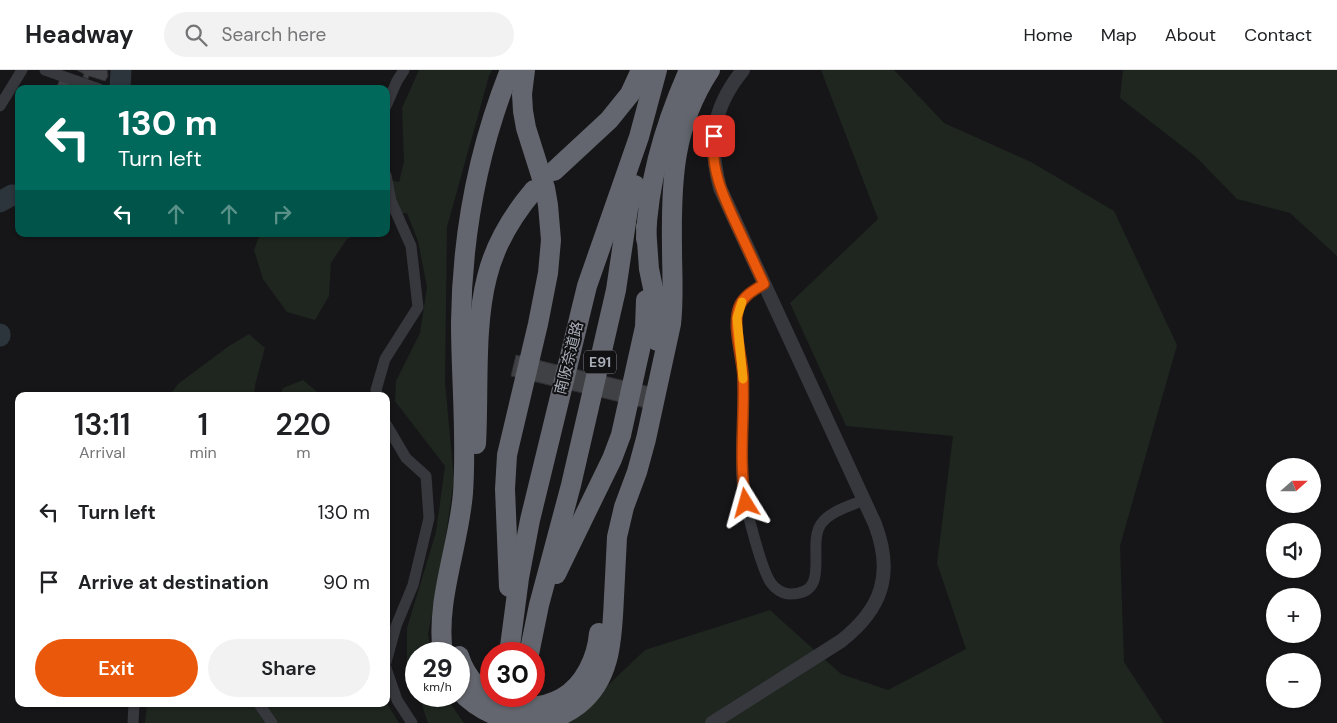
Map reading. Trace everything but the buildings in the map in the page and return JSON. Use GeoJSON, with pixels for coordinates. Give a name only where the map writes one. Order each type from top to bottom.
{"type":"FeatureCollection","features":[{"type":"Feature","properties":{"kind":"highway"},"geometry":{"type":"LineString","coordinates":[[442,642],[443,611],[461,513],[465,446],[461,323],[464,261],[473,196],[482,156],[492,119],[510,70]]}},
{"type":"Feature","properties":{"kind":"highway","name":"E91"},"geometry":{"type":"LineString","coordinates":[[510,642],[505,489],[507,455],[538,324],[548,273],[551,240],[545,188],[526,128],[523,111],[522,94],[525,70]]}},
{"type":"Feature","properties":{"kind":"highway"},"geometry":{"type":"LineString","coordinates":[[554,171],[610,120],[630,94],[641,70]]}},
{"type":"Feature","properties":{"kind":"highway","name":"南阪奈道路"},"geometry":{"type":"LineString","coordinates":[[510,642],[519,578],[530,520],[587,286],[638,137],[657,70]]}},
{"type":"Feature","properties":{"kind":"highway","name":"南阪奈道路"},"geometry":{"type":"LineString","coordinates":[[531,642],[616,290],[628,209],[647,137],[668,70]]}},
{"type":"Feature","properties":{"kind":"highway"},"geometry":{"type":"LineString","coordinates":[[531,642],[545,597],[612,459],[621,436],[645,327],[646,226],[656,161],[671,113],[688,70]]}},
{"type":"Feature","properties":{"kind":"highway"},"geometry":{"type":"LineString","coordinates":[[470,700],[492,714],[504,718],[531,722],[558,717],[570,711],[594,690],[602,676],[611,642],[617,536],[620,521],[644,448],[671,324],[673,308],[673,191],[677,150],[686,115],[710,70]]}},
{"type":"Feature","properties":{"kind":"highway"},"geometry":{"type":"LineString","coordinates":[[456,642],[454,628],[455,612],[474,491],[483,298],[487,276],[501,238],[521,205],[534,190]]}},
{"type":"Feature","properties":{"kind":"highway"},"geometry":{"type":"LineString","coordinates":[[470,677],[478,688],[496,700],[518,706],[541,706],[563,698],[573,690],[582,680],[589,667],[599,640],[609,521],[633,453],[658,334],[658,312],[649,269],[646,226]]}},
{"type":"Feature","properties":{"kind":"highway"},"geometry":{"type":"LineString","coordinates":[[499,723],[501,707]]}},
{"type":"Feature","properties":{"kind":"highway"},"geometry":{"type":"LineString","coordinates":[[519,723],[521,707]]}},
{"type":"Feature","properties":{"kind":"street"},"geometry":{"type":"LineString","coordinates":[[0,106],[22,70]]}},
{"type":"Feature","properties":{"kind":"street"},"geometry":{"type":"LineString","coordinates":[[45,70],[88,85]]}},
{"type":"Feature","properties":{"kind":"street"},"geometry":{"type":"LineString","coordinates":[[390,97],[404,70]]}},
{"type":"Feature","properties":{"kind":"street"},"geometry":{"type":"LineString","coordinates":[[712,723],[841,641],[863,621],[872,609],[882,583],[884,554],[881,541],[864,500],[720,188],[714,167],[715,125],[729,88],[743,70]]}},
{"type":"Feature","properties":{"kind":"street"},"geometry":{"type":"LineString","coordinates":[[377,392],[385,359],[418,307],[411,246],[390,195]]}},
{"type":"Feature","properties":{"kind":"street"},"geometry":{"type":"LineString","coordinates":[[764,284],[744,299],[739,308],[737,318],[743,375],[742,467],[746,503],[770,582],[787,594],[797,594],[808,590],[815,580],[816,538],[820,525],[827,517],[864,500]]}},
{"type":"Feature","properties":{"kind":"street"},"geometry":{"type":"LineString","coordinates":[[390,431],[406,458],[426,476],[429,518],[413,585],[396,626],[390,648]]}},
{"type":"Feature","properties":{"kind":"street"},"geometry":{"type":"LineString","coordinates":[[390,680],[397,700],[412,723]]}},
{"type":"Feature","properties":{"kind":"street"},"geometry":{"type":"LineString","coordinates":[[133,723],[134,707]]}},
{"type":"Feature","properties":{"kind":"street"},"geometry":{"type":"LineString","coordinates":[[261,707],[272,723]]}},
{"type":"Feature","properties":{"kind":"shaded area"},"geometry":{"type":"Polygon","coordinates":[[[419,70],[492,70],[447,227],[445,382],[454,479],[442,563],[428,634],[429,642],[407,642],[407,628],[436,532],[445,466],[395,401],[396,381],[420,333],[427,287],[418,241],[407,213],[390,215],[390,180],[399,182],[404,162],[402,108],[419,70]]]}},
{"type":"Feature","properties":{"kind":"shaded area"},"geometry":{"type":"Polygon","coordinates":[[[821,70],[894,70],[944,123],[1031,162],[1114,211],[1177,345],[1120,546],[1124,662],[1164,723],[568,723],[645,650],[770,610],[841,674],[888,690],[966,649],[937,563],[953,436],[846,426],[790,303],[878,219],[821,70]]]}},
{"type":"Feature","properties":{"kind":"shaded area"},"geometry":{"type":"Polygon","coordinates":[[[1123,70],[1337,70],[1337,256],[1290,213],[1237,199],[1196,157],[1120,98],[1123,70]]]}},
{"type":"Feature","properties":{"kind":"shaded area"},"geometry":{"type":"Polygon","coordinates":[[[259,237],[351,237],[346,240],[331,263],[329,296],[315,320],[287,312],[263,279],[254,250],[259,237]]]}},
{"type":"Feature","properties":{"kind":"shaded area"},"geometry":{"type":"Polygon","coordinates":[[[249,334],[265,348],[254,392],[172,392],[178,384],[229,346],[249,334]]]}},
{"type":"Feature","properties":{"kind":"shaded area"},"geometry":{"type":"Polygon","coordinates":[[[303,380],[317,392],[282,392],[283,388],[303,380]]]}},
{"type":"Feature","properties":{"kind":"shaded area"},"geometry":{"type":"Polygon","coordinates":[[[147,707],[389,707],[399,723],[145,723],[147,707]]]}},
{"type":"Feature","properties":{"kind":"shaded area"},"geometry":{"type":"Polygon","coordinates":[[[423,707],[453,707],[464,723],[428,723],[423,707]]]}},
{"type":"Feature","properties":{"kind":"waterway"},"geometry":{"type":"LineString","coordinates":[[120,85],[121,70]]}},
{"type":"Feature","properties":{"kind":"waterway"},"geometry":{"type":"LineString","coordinates":[[0,202],[12,195],[15,195]]}},
{"type":"Feature","properties":{"kind":"slow traffic"},"geometry":{"type":"LineString","coordinates":[[742,302],[737,318],[743,379]]}},
{"type":"Feature","properties":{"kind":"route"},"geometry":{"type":"LineString","coordinates":[[714,136],[714,167],[720,188],[764,284],[744,299],[739,308],[737,318],[743,375],[741,459],[742,483],[746,503]]}}]}
